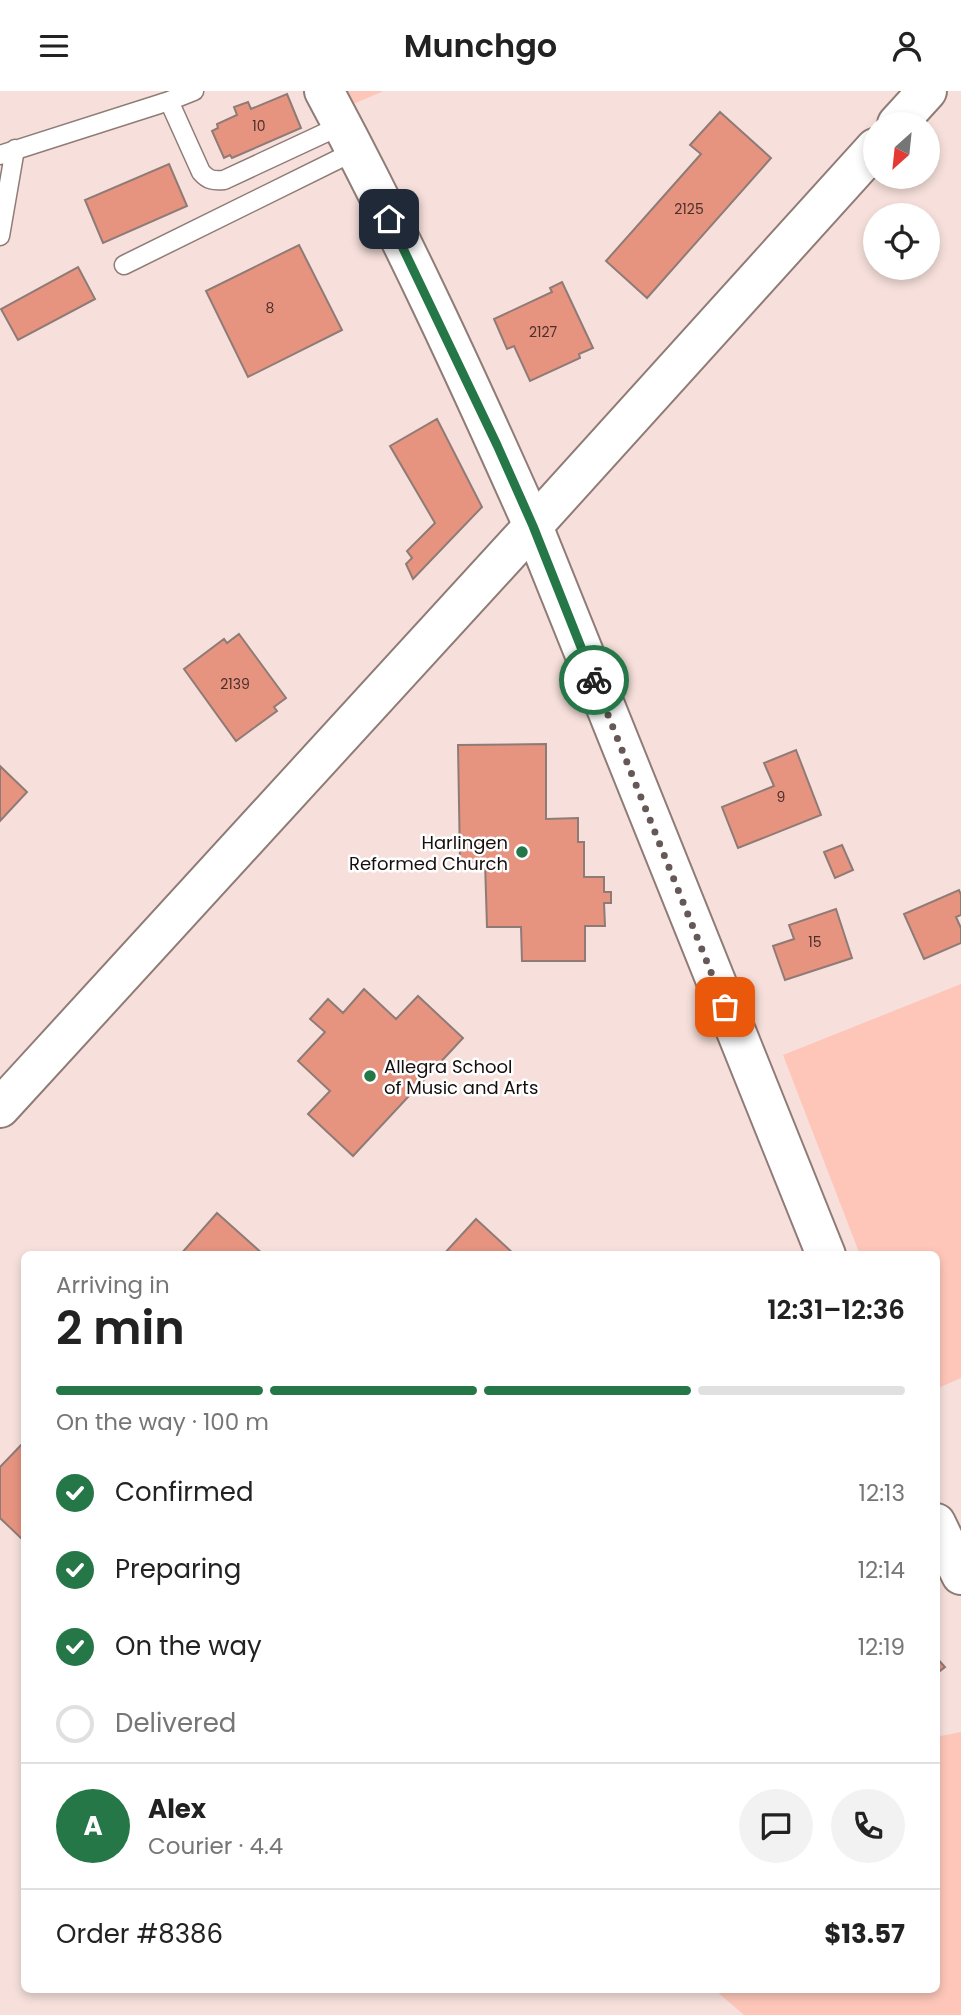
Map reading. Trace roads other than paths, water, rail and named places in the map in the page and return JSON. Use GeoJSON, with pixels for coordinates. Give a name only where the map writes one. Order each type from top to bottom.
{"type":"FeatureCollection","features":[{"type":"Feature","properties":{"kind":"main road"},"geometry":{"type":"LineString","coordinates":[[324,91],[482,414],[533,526],[824,1251]]}},
{"type":"Feature","properties":{"kind":"main road"},"geometry":{"type":"LineString","coordinates":[[908,112],[927,91]]}},
{"type":"Feature","properties":{"kind":"main road"},"geometry":{"type":"LineString","coordinates":[[0,1108],[863,161]]}},
{"type":"Feature","properties":{"kind":"main road"},"geometry":{"type":"LineString","coordinates":[[940,1531],[961,1575]]}},
{"type":"Feature","properties":{"kind":"lane"},"geometry":{"type":"LineString","coordinates":[[0,236],[8,152],[194,91]]}},
{"type":"Feature","properties":{"kind":"lane"},"geometry":{"type":"LineString","coordinates":[[169,101],[201,171],[213,181],[224,180],[349,138]]}},
{"type":"Feature","properties":{"kind":"lane"},"geometry":{"type":"LineString","coordinates":[[124,265],[349,138]]}},
{"type":"Feature","properties":{"kind":"place","name":"Harlingen Reformed Church"},"geometry":{"type":"Point","coordinates":[522,852]}},
{"type":"Feature","properties":{"kind":"place","name":"Allegra School of Music and Arts"},"geometry":{"type":"Point","coordinates":[370,1076]}}]}
